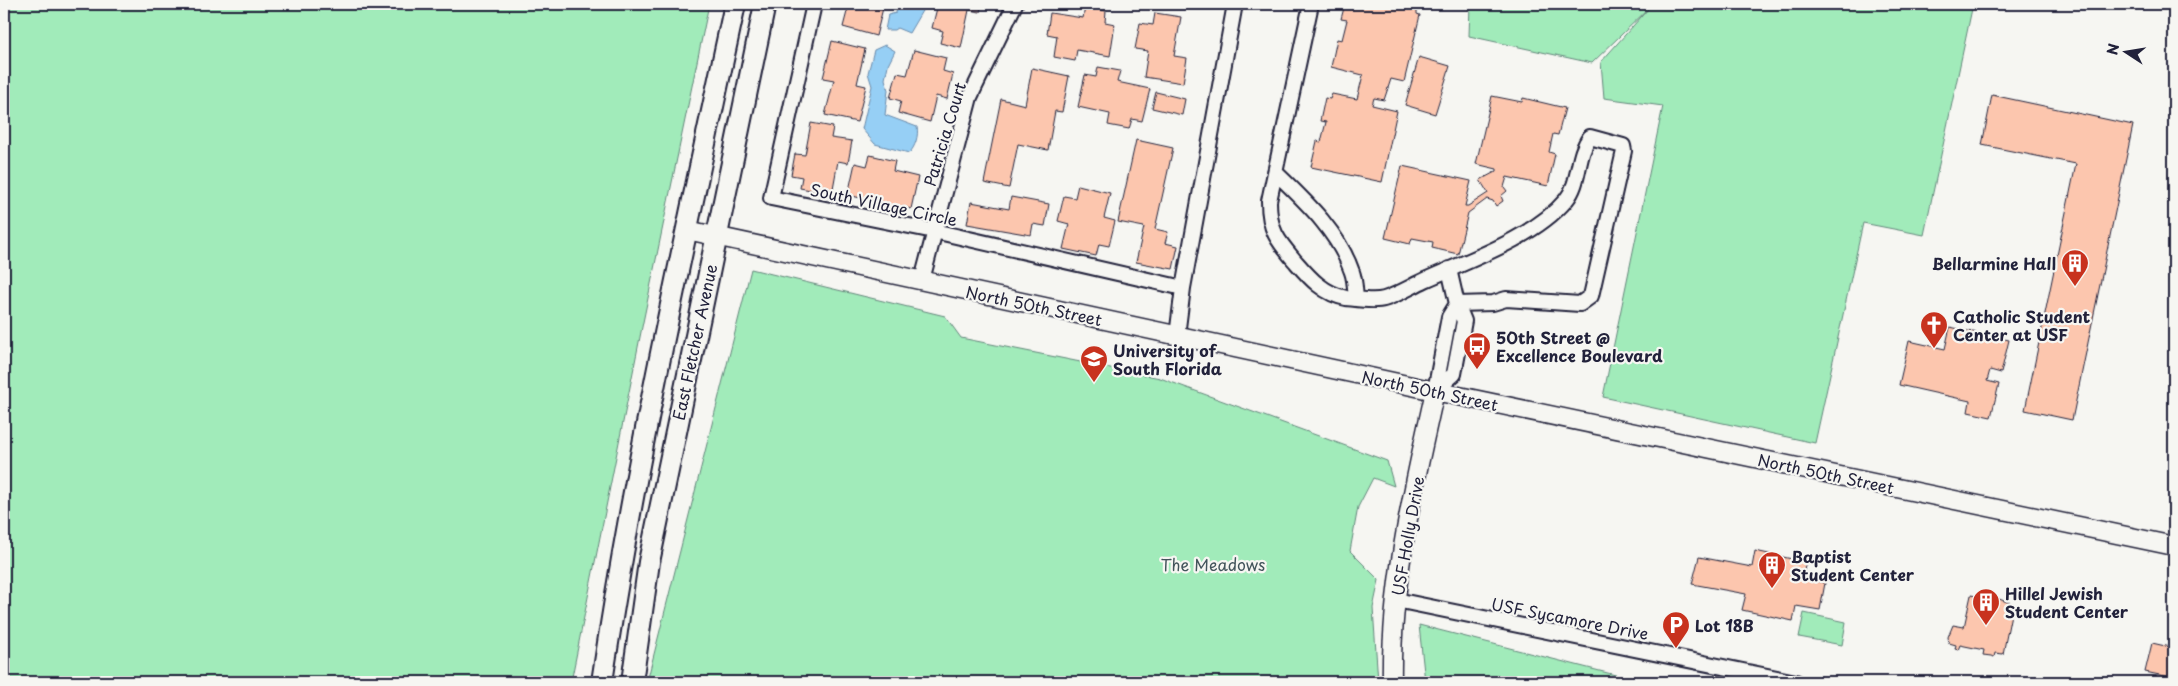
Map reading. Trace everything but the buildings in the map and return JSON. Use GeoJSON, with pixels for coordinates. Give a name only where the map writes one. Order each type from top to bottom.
{"type":"FeatureCollection","features":[{"type":"Feature","properties":{"kind":"main road","name":"East Fletcher Avenue"},"geometry":{"type":"LineString","coordinates":[[602,682],[620,558],[735,4]]}},
{"type":"Feature","properties":{"kind":"main road","name":"East Fletcher Avenue"},"geometry":{"type":"LineString","coordinates":[[632,682],[649,562],[765,4]]}},
{"type":"Feature","properties":{"kind":"street","name":"South Village Circle"},"geometry":{"type":"LineString","coordinates":[[814,4],[771,198],[934,231],[1183,288]]}},
{"type":"Feature","properties":{"kind":"street","name":"Patricia Court"},"geometry":{"type":"LineString","coordinates":[[922,280],[970,97],[1015,4]]}},
{"type":"Feature","properties":{"kind":"street"},"geometry":{"type":"LineString","coordinates":[[1177,336],[1183,288],[1235,4]]}},
{"type":"Feature","properties":{"kind":"street"},"geometry":{"type":"LineString","coordinates":[[1311,4],[1269,201],[1269,218],[1276,240],[1316,285],[1344,298],[1383,300],[1507,244],[1543,220],[1566,200],[1574,186],[1585,144],[1590,137],[1623,146],[1624,151],[1591,296],[1580,304],[1506,299],[1493,302],[1457,304]]}},
{"type":"Feature","properties":{"kind":"street"},"geometry":{"type":"LineString","coordinates":[[1275,172],[1316,212],[1340,245],[1353,273],[1356,298]]}},
{"type":"Feature","properties":{"kind":"street","name":"North 50th Street"},"geometry":{"type":"LineString","coordinates":[[687,230],[1435,392],[2174,546]]}},
{"type":"Feature","properties":{"kind":"street"},"geometry":{"type":"LineString","coordinates":[[1435,392],[1454,374],[1464,322],[1448,269]]}},
{"type":"Feature","properties":{"kind":"street","name":"USF Holly Drive"},"geometry":{"type":"LineString","coordinates":[[1392,682],[1396,600],[1405,538],[1435,392]]}},
{"type":"Feature","properties":{"kind":"street","name":"USF Sycamore Drive"},"geometry":{"type":"LineString","coordinates":[[1396,600],[1796,682]]}},
{"type":"Feature","properties":{"kind":"green space"},"geometry":{"type":"Polygon","coordinates":[[[4,4],[709,4],[571,682],[4,682],[4,4]]]}},
{"type":"Feature","properties":{"kind":"green space"},"geometry":{"type":"Polygon","coordinates":[[[1470,4],[1973,4],[1924,235],[1863,223],[1815,443],[1603,397],[1663,106],[1604,98],[1601,62],[1649,8],[1592,63],[1469,36],[1470,4]]]}},
{"type":"Feature","properties":{"kind":"green space","name":"The Meadows"},"geometry":{"type":"Polygon","coordinates":[[[751,269],[945,316],[961,338],[1160,378],[1387,461],[1394,486],[1373,478],[1358,507],[1350,551],[1379,580],[1373,608],[1378,682],[647,682],[751,269]]]}},
{"type":"Feature","properties":{"kind":"green space"},"geometry":{"type":"Polygon","coordinates":[[[1804,613],[1846,622],[1842,645],[1799,637],[1804,613]]]}},
{"type":"Feature","properties":{"kind":"green space"},"geometry":{"type":"Polygon","coordinates":[[[1419,625],[1643,682],[1425,682],[1419,625]]]}},
{"type":"Feature","properties":{"kind":"water"},"geometry":{"type":"Polygon","coordinates":[[[898,4],[926,4],[909,33],[897,28],[885,30],[888,15],[896,13],[898,4]]]}},
{"type":"Feature","properties":{"kind":"water"},"geometry":{"type":"Polygon","coordinates":[[[885,45],[895,51],[888,65],[885,79],[888,90],[885,115],[917,127],[916,141],[909,153],[875,144],[862,129],[872,86],[868,73],[874,50],[885,45]]]}},
{"type":"Feature","properties":{"kind":"place","name":"Bellarmine Hall"},"geometry":{"type":"Point","coordinates":[2075,287]}},
{"type":"Feature","properties":{"kind":"place","name":"Catholic Student Center at USF"},"geometry":{"type":"Point","coordinates":[1934,349]}},
{"type":"Feature","properties":{"kind":"place","name":"50th Street @ Excellence Boulevard"},"geometry":{"type":"Point","coordinates":[1477,370]}},
{"type":"Feature","properties":{"kind":"place","name":"University of South Florida"},"geometry":{"type":"Point","coordinates":[1094,383]}},
{"type":"Feature","properties":{"kind":"place","name":"Baptist Student Center"},"geometry":{"type":"Point","coordinates":[1772,589]}},
{"type":"Feature","properties":{"kind":"place","name":"Hillel Jewish Student Center"},"geometry":{"type":"Point","coordinates":[1986,626]}},
{"type":"Feature","properties":{"kind":"place","name":"Lot 18B"},"geometry":{"type":"Point","coordinates":[1676,649]}}]}
